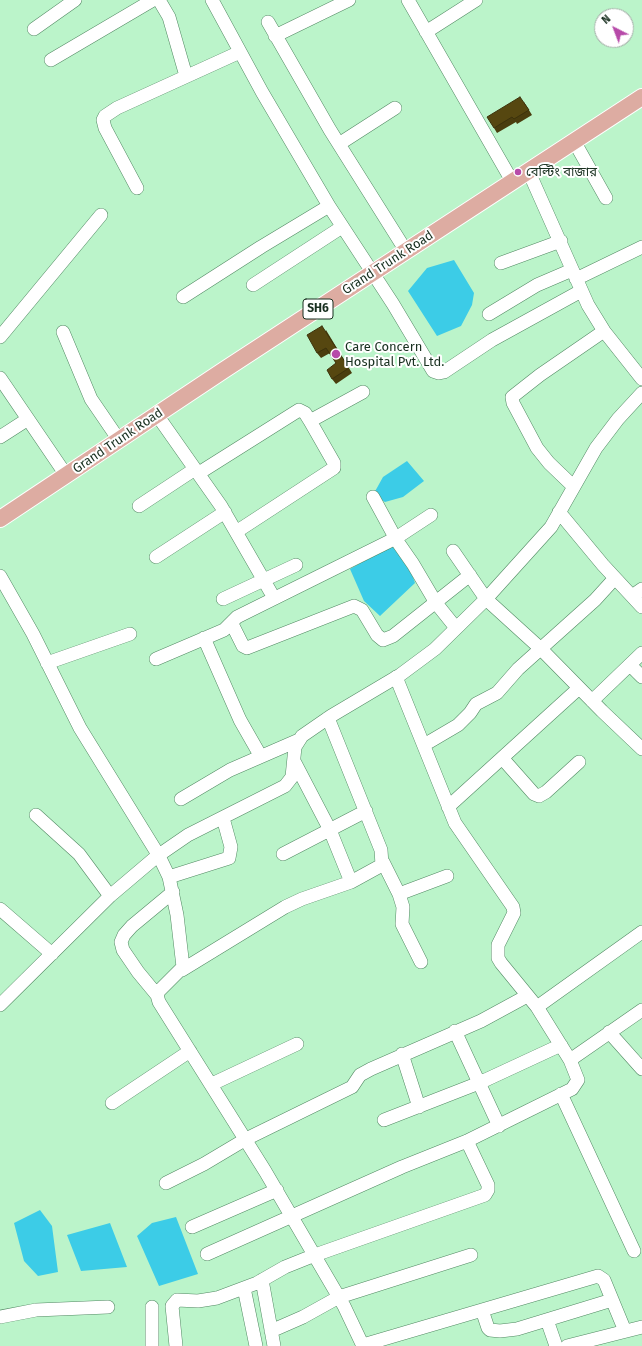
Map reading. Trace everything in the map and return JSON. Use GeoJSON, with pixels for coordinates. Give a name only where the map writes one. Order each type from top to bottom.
{"type":"FeatureCollection","features":[{"type":"Feature","properties":{"kind":"main road","name":"Grand Trunk Road"},"geometry":{"type":"LineString","coordinates":[[0,519],[528,170],[641,98]]}},
{"type":"Feature","properties":{"kind":"street"},"geometry":{"type":"LineString","coordinates":[[34,29],[75,0]]}},
{"type":"Feature","properties":{"kind":"street"},"geometry":{"type":"LineString","coordinates":[[50,60],[154,0]]}},
{"type":"Feature","properties":{"kind":"street"},"geometry":{"type":"LineString","coordinates":[[159,0],[169,17],[186,76]]}},
{"type":"Feature","properties":{"kind":"street"},"geometry":{"type":"LineString","coordinates":[[212,0],[262,92],[328,206],[394,304],[431,369],[436,373],[444,372],[576,280],[642,247]]}},
{"type":"Feature","properties":{"kind":"street"},"geometry":{"type":"LineString","coordinates":[[275,36],[349,0]]}},
{"type":"Feature","properties":{"kind":"street"},"geometry":{"type":"LineString","coordinates":[[408,0],[512,181]]}},
{"type":"Feature","properties":{"kind":"street"},"geometry":{"type":"LineString","coordinates":[[426,32],[476,0]]}},
{"type":"Feature","properties":{"kind":"street"},"geometry":{"type":"LineString","coordinates":[[268,22],[339,144],[406,251]]}},
{"type":"Feature","properties":{"kind":"street"},"geometry":{"type":"LineString","coordinates":[[137,188],[104,128],[103,120],[109,112],[240,52]]}},
{"type":"Feature","properties":{"kind":"street"},"geometry":{"type":"LineString","coordinates":[[339,144],[394,108]]}},
{"type":"Feature","properties":{"kind":"street"},"geometry":{"type":"LineString","coordinates":[[574,141],[606,198]]}},
{"type":"Feature","properties":{"kind":"street"},"geometry":{"type":"LineString","coordinates":[[528,170],[561,241],[576,280],[604,331],[642,379]]}},
{"type":"Feature","properties":{"kind":"street"},"geometry":{"type":"LineString","coordinates":[[183,298],[261,247],[328,206]]}},
{"type":"Feature","properties":{"kind":"street"},"geometry":{"type":"LineString","coordinates":[[0,337],[101,215]]}},
{"type":"Feature","properties":{"kind":"street"},"geometry":{"type":"LineString","coordinates":[[253,285],[342,227]]}},
{"type":"Feature","properties":{"kind":"street"},"geometry":{"type":"LineString","coordinates":[[501,263],[561,241]]}},
{"type":"Feature","properties":{"kind":"street"},"geometry":{"type":"LineString","coordinates":[[489,314],[537,285],[576,280]]}},
{"type":"Feature","properties":{"kind":"street"},"geometry":{"type":"LineString","coordinates":[[574,486],[549,463],[537,448],[513,403],[512,397],[534,379],[604,331]]}},
{"type":"Feature","properties":{"kind":"street"},"geometry":{"type":"LineString","coordinates":[[63,332],[91,400],[119,440]]}},
{"type":"Feature","properties":{"kind":"street"},"geometry":{"type":"LineString","coordinates":[[0,378],[66,475]]}},
{"type":"Feature","properties":{"kind":"street"},"geometry":{"type":"LineString","coordinates":[[310,421],[363,392]]}},
{"type":"Feature","properties":{"kind":"street"},"geometry":{"type":"LineString","coordinates":[[181,799],[230,770],[260,755],[299,740],[328,718],[396,677],[435,649],[486,599],[551,527],[596,448],[613,424],[642,393]]}},
{"type":"Feature","properties":{"kind":"street"},"geometry":{"type":"LineString","coordinates":[[139,506],[299,410],[305,412],[334,463],[334,468],[236,532]]}},
{"type":"Feature","properties":{"kind":"street"},"geometry":{"type":"LineString","coordinates":[[157,415],[225,512],[274,598]]}},
{"type":"Feature","properties":{"kind":"street"},"geometry":{"type":"LineString","coordinates":[[0,437],[28,419]]}},
{"type":"Feature","properties":{"kind":"street"},"geometry":{"type":"LineString","coordinates":[[373,497],[436,603],[456,628]]}},
{"type":"Feature","properties":{"kind":"street"},"geometry":{"type":"LineString","coordinates":[[156,558],[225,512]]}},
{"type":"Feature","properties":{"kind":"street"},"geometry":{"type":"LineString","coordinates":[[559,512],[615,578],[637,592],[642,607]]}},
{"type":"Feature","properties":{"kind":"street"},"geometry":{"type":"LineString","coordinates":[[156,659],[224,630],[237,618],[274,598],[396,538],[431,515]]}},
{"type":"Feature","properties":{"kind":"street"},"geometry":{"type":"LineString","coordinates":[[453,551],[486,599],[541,649],[642,749]]}},
{"type":"Feature","properties":{"kind":"street"},"geometry":{"type":"LineString","coordinates":[[223,599],[296,564]]}},
{"type":"Feature","properties":{"kind":"street"},"geometry":{"type":"LineString","coordinates":[[232,624],[243,646],[247,648],[351,606],[357,606],[362,610],[377,635],[383,640],[393,636],[470,575]]}},
{"type":"Feature","properties":{"kind":"street"},"geometry":{"type":"LineString","coordinates":[[0,576],[48,663],[80,728],[159,856],[169,877],[173,892],[183,963],[182,970]]}},
{"type":"Feature","properties":{"kind":"street"},"geometry":{"type":"LineString","coordinates":[[424,745],[458,726],[476,704],[497,693],[518,669],[595,600],[615,578]]}},
{"type":"Feature","properties":{"kind":"street"},"geometry":{"type":"LineString","coordinates":[[48,663],[130,634]]}},
{"type":"Feature","properties":{"kind":"street"},"geometry":{"type":"LineString","coordinates":[[204,638],[240,720],[260,755]]}},
{"type":"Feature","properties":{"kind":"street"},"geometry":{"type":"LineString","coordinates":[[592,701],[642,653]]}},
{"type":"Feature","properties":{"kind":"street"},"geometry":{"type":"LineString","coordinates":[[630,665],[642,677]]}},
{"type":"Feature","properties":{"kind":"street"},"geometry":{"type":"LineString","coordinates":[[207,1254],[402,1166],[467,1141],[499,1126],[572,1089],[578,1080],[570,1060],[537,1007],[507,974],[498,958],[498,945],[514,913],[513,908],[494,878],[459,829],[448,807],[396,677]]}},
{"type":"Feature","properties":{"kind":"street"},"geometry":{"type":"LineString","coordinates":[[448,807],[503,759],[579,688]]}},
{"type":"Feature","properties":{"kind":"street"},"geometry":{"type":"LineString","coordinates":[[328,718],[381,850],[383,862],[399,894],[403,907],[402,924],[420,962]]}},
{"type":"Feature","properties":{"kind":"street"},"geometry":{"type":"LineString","coordinates":[[0,1005],[110,896],[159,856],[188,835],[285,786],[292,777],[295,750],[299,740]]}},
{"type":"Feature","properties":{"kind":"street"},"geometry":{"type":"LineString","coordinates":[[503,759],[534,794],[539,796],[546,792],[579,762]]}},
{"type":"Feature","properties":{"kind":"street"},"geometry":{"type":"LineString","coordinates":[[294,761],[330,830],[351,882]]}},
{"type":"Feature","properties":{"kind":"street"},"geometry":{"type":"LineString","coordinates":[[283,854],[366,811]]}},
{"type":"Feature","properties":{"kind":"street"},"geometry":{"type":"LineString","coordinates":[[36,814],[82,858],[110,896]]}},
{"type":"Feature","properties":{"kind":"street"},"geometry":{"type":"LineString","coordinates":[[169,877],[229,858],[231,848],[223,818]]}},
{"type":"Feature","properties":{"kind":"street"},"geometry":{"type":"LineString","coordinates":[[157,995],[159,991],[182,970],[284,907],[351,882],[380,867],[383,862]]}},
{"type":"Feature","properties":{"kind":"street"},"geometry":{"type":"LineString","coordinates":[[399,894],[447,876]]}},
{"type":"Feature","properties":{"kind":"street"},"geometry":{"type":"LineString","coordinates":[[173,892],[132,926],[120,942],[123,950],[157,995],[159,1002],[212,1084],[277,1190],[339,1297],[363,1345],[598,1276],[604,1280],[625,1332]]}},
{"type":"Feature","properties":{"kind":"street"},"geometry":{"type":"LineString","coordinates":[[0,909],[52,954]]}},
{"type":"Feature","properties":{"kind":"street"},"geometry":{"type":"LineString","coordinates":[[537,1007],[642,932]]}},
{"type":"Feature","properties":{"kind":"street"},"geometry":{"type":"LineString","coordinates":[[166,1183],[204,1164],[246,1139],[352,1087],[364,1072],[499,1012],[527,996]]}},
{"type":"Feature","properties":{"kind":"street"},"geometry":{"type":"LineString","coordinates":[[570,1060],[642,1010]]}},
{"type":"Feature","properties":{"kind":"street"},"geometry":{"type":"LineString","coordinates":[[455,1031],[499,1126]]}},
{"type":"Feature","properties":{"kind":"street"},"geometry":{"type":"LineString","coordinates":[[609,1032],[642,1069]]}},
{"type":"Feature","properties":{"kind":"street"},"geometry":{"type":"LineString","coordinates":[[212,1084],[297,1044]]}},
{"type":"Feature","properties":{"kind":"street"},"geometry":{"type":"LineString","coordinates":[[384,1120],[479,1083],[561,1045]]}},
{"type":"Feature","properties":{"kind":"street"},"geometry":{"type":"LineString","coordinates":[[112,1103],[190,1051]]}},
{"type":"Feature","properties":{"kind":"street"},"geometry":{"type":"LineString","coordinates":[[402,1054],[419,1107]]}},
{"type":"Feature","properties":{"kind":"street"},"geometry":{"type":"LineString","coordinates":[[561,1094],[634,1250]]}},
{"type":"Feature","properties":{"kind":"street"},"geometry":{"type":"LineString","coordinates":[[176,1346],[172,1306],[174,1301],[181,1299],[207,1300],[244,1288],[285,1267],[315,1255],[485,1195],[488,1190],[488,1185],[467,1141]]}},
{"type":"Feature","properties":{"kind":"street"},"geometry":{"type":"LineString","coordinates":[[192,1227],[277,1190]]}},
{"type":"Feature","properties":{"kind":"street"},"geometry":{"type":"LineString","coordinates":[[272,1332],[339,1297],[472,1254]]}},
{"type":"Feature","properties":{"kind":"street"},"geometry":{"type":"LineString","coordinates":[[262,1280],[274,1346]]}},
{"type":"Feature","properties":{"kind":"street"},"geometry":{"type":"LineString","coordinates":[[244,1288],[256,1346]]}},
{"type":"Feature","properties":{"kind":"street"},"geometry":{"type":"LineString","coordinates":[[482,1310],[488,1328],[494,1331],[517,1329],[612,1300]]}},
{"type":"Feature","properties":{"kind":"street"},"geometry":{"type":"LineString","coordinates":[[0,1317],[36,1310],[108,1307]]}},
{"type":"Feature","properties":{"kind":"street"},"geometry":{"type":"LineString","coordinates":[[152,1307],[152,1346]]}},
{"type":"Feature","properties":{"kind":"street"},"geometry":{"type":"LineString","coordinates":[[547,1320],[556,1346]]}},
{"type":"Feature","properties":{"kind":"street"},"geometry":{"type":"LineString","coordinates":[[567,1346],[642,1327]]}},
{"type":"Feature","properties":{"kind":"water"},"geometry":{"type":"Polygon","coordinates":[[[454,260],[474,293],[472,305],[461,326],[437,336],[408,291],[427,268],[454,260]]]}},
{"type":"Feature","properties":{"kind":"water"},"geometry":{"type":"Polygon","coordinates":[[[407,461],[424,481],[403,497],[385,502],[373,495],[383,477],[407,461]]]}},
{"type":"Feature","properties":{"kind":"water"},"geometry":{"type":"Polygon","coordinates":[[[392,545],[412,574],[415,583],[380,616],[364,601],[350,569],[392,545]]]}},
{"type":"Feature","properties":{"kind":"water"},"geometry":{"type":"Polygon","coordinates":[[[40,1210],[52,1226],[58,1272],[38,1276],[24,1261],[14,1223],[40,1210]]]}},
{"type":"Feature","properties":{"kind":"water"},"geometry":{"type":"Polygon","coordinates":[[[176,1217],[198,1274],[159,1286],[137,1236],[152,1223],[176,1217]]]}},
{"type":"Feature","properties":{"kind":"water"},"geometry":{"type":"Polygon","coordinates":[[[110,1223],[127,1267],[81,1271],[67,1235],[110,1223]]]}},
{"type":"Feature","properties":{"kind":"building"},"geometry":{"type":"Polygon","coordinates":[[[520,97],[529,110],[514,119],[512,117],[494,128],[487,117],[520,97]]]}},
{"type":"Feature","properties":{"kind":"building"},"geometry":{"type":"Polygon","coordinates":[[[322,326],[349,368],[332,379],[327,370],[336,363],[326,348],[317,353],[307,335],[322,326]]]}},
{"type":"Feature","properties":{"kind":"place","name":"বেল্টিং বাজার"},"geometry":{"type":"Point","coordinates":[518,172]}},
{"type":"Feature","properties":{"kind":"place","name":"Care Concern Hospital Pvt. Ltd."},"geometry":{"type":"Point","coordinates":[336,354]}}]}
